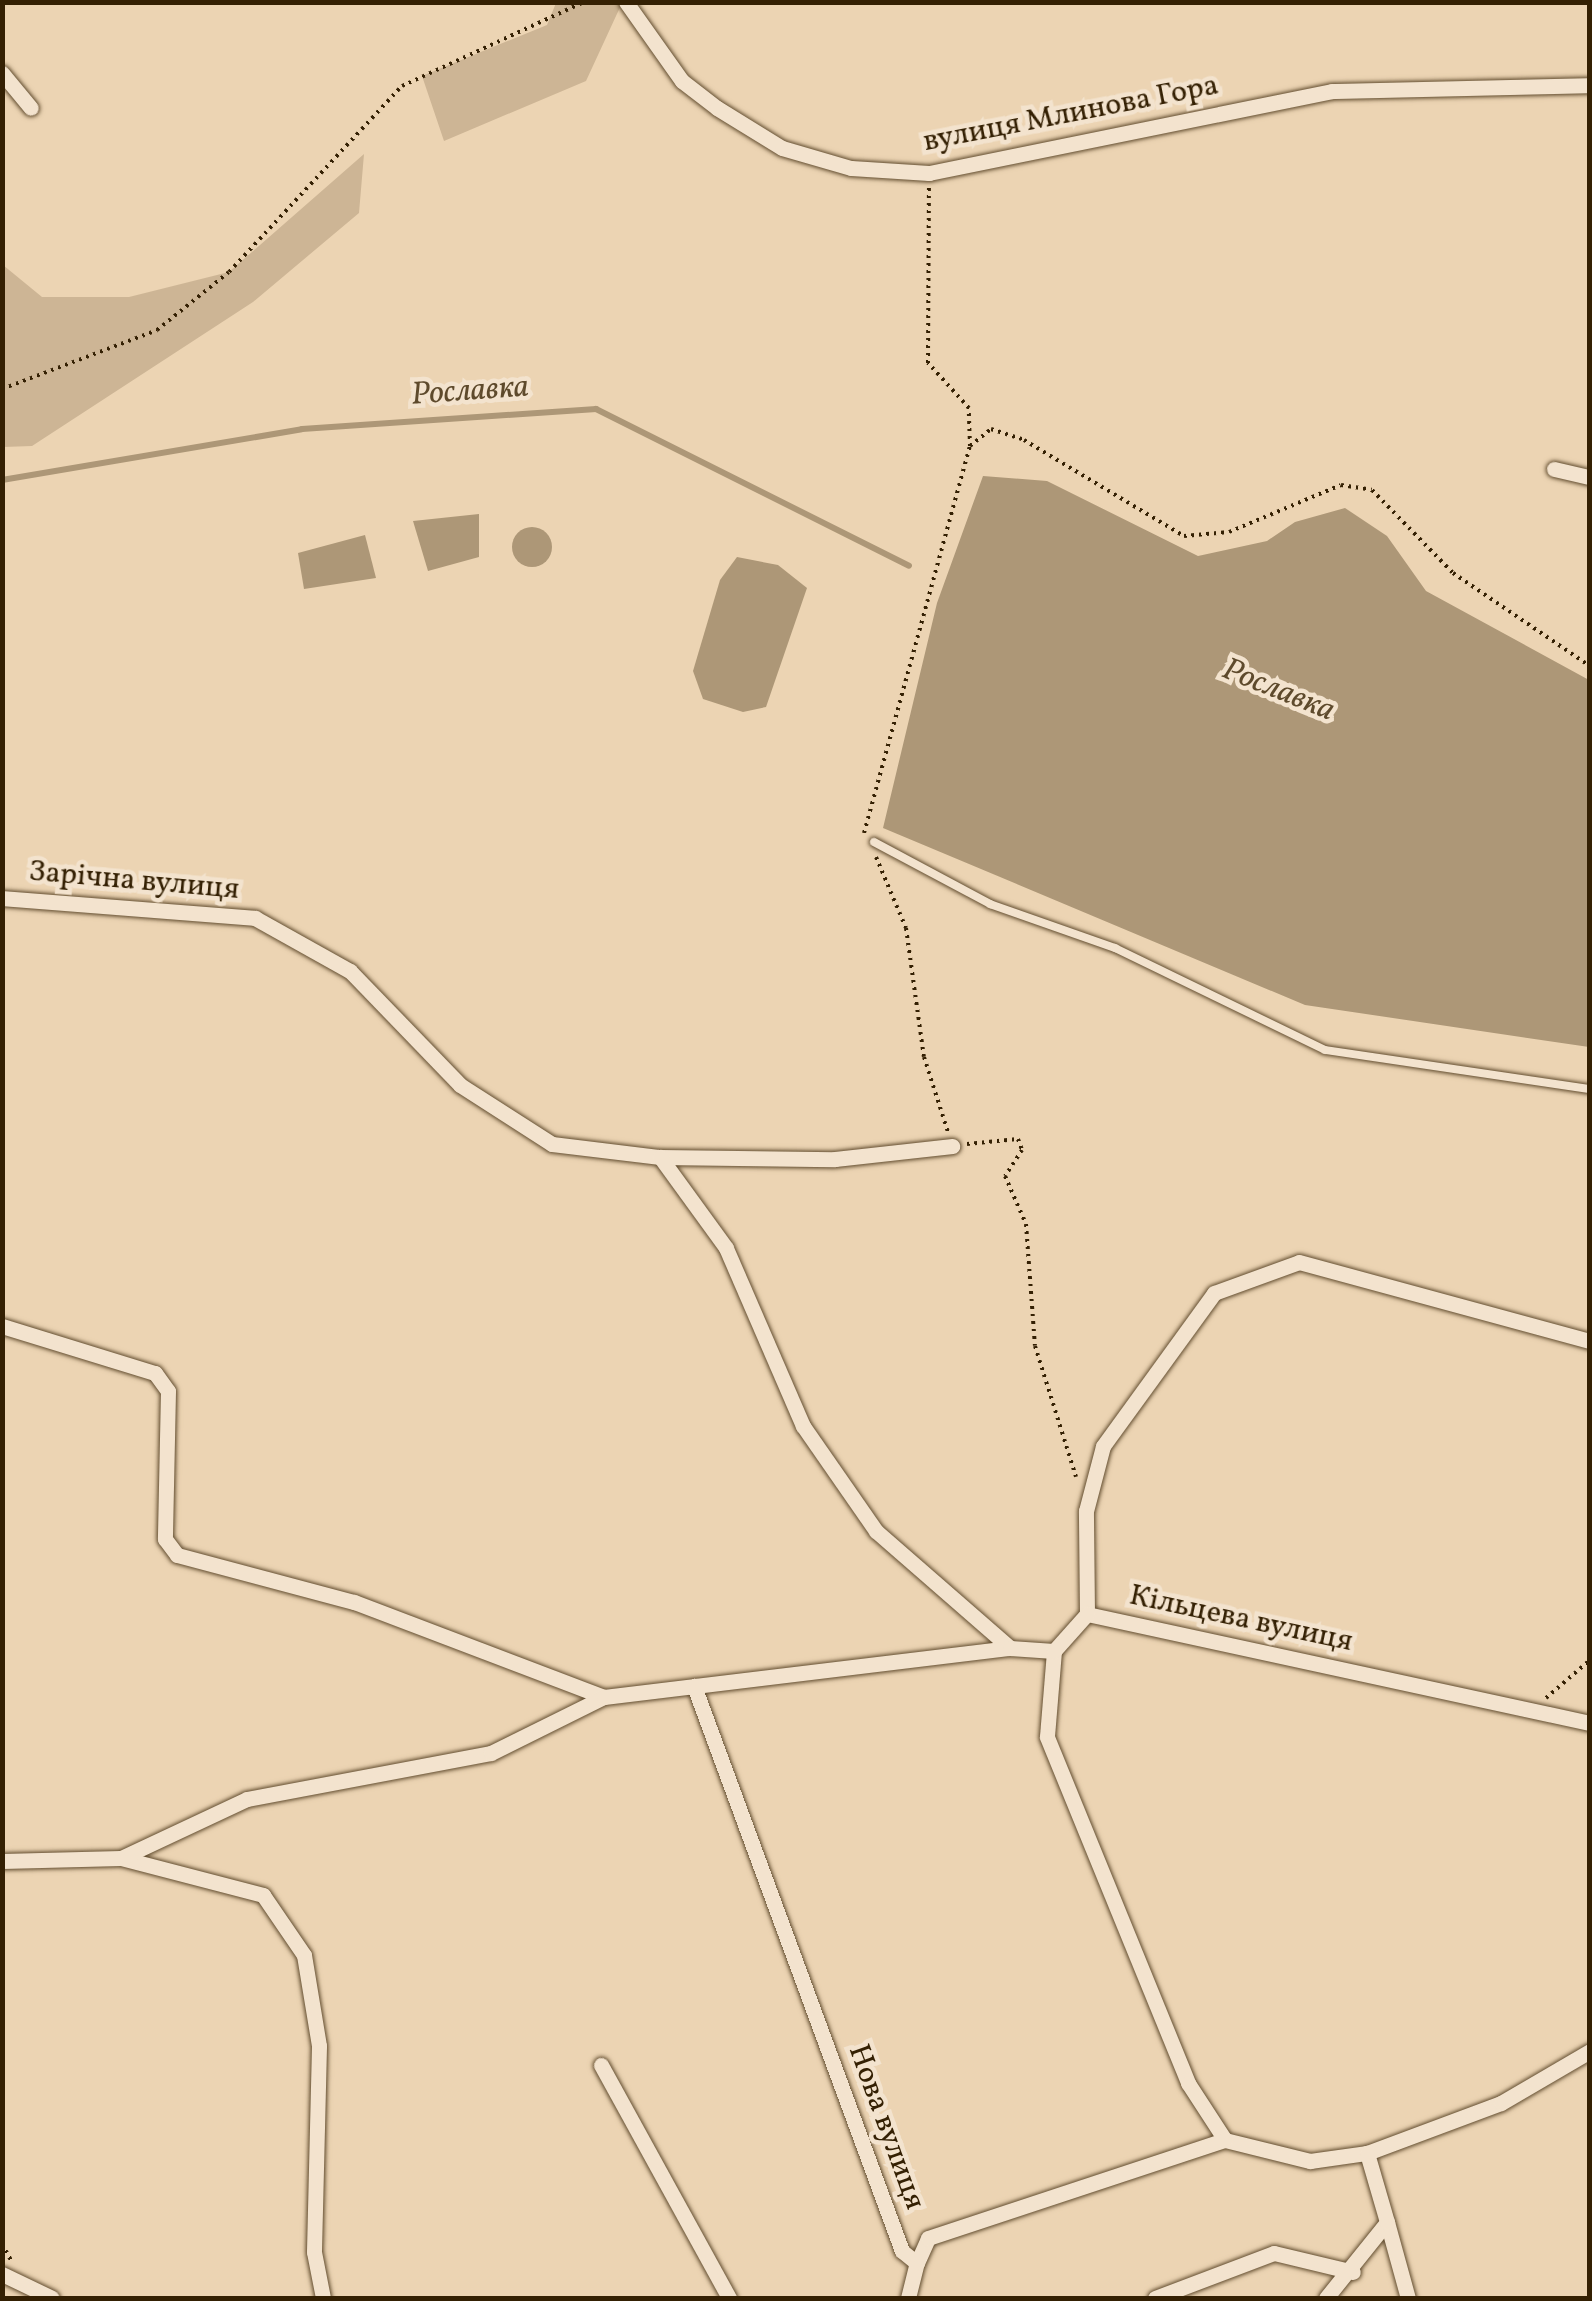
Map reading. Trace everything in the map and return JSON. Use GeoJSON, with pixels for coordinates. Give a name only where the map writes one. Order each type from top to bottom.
{"type":"FeatureCollection","features":[{"type":"Feature","properties":{"kind":"street","name":"вулиця Млинова Гора"},"geometry":{"type":"LineString","coordinates":[[626,2],[682,81],[782,148],[851,168],[929,173],[1332,91],[1590,85]]}},
{"type":"Feature","properties":{"kind":"street"},"geometry":{"type":"LineString","coordinates":[[2,72],[31,108]]}},
{"type":"Feature","properties":{"kind":"street"},"geometry":{"type":"LineString","coordinates":[[1554,469],[1590,477]]}},
{"type":"Feature","properties":{"kind":"street","name":"Зарічна вулиця"},"geometry":{"type":"LineString","coordinates":[[2,898],[255,918],[350,971],[460,1085],[552,1144],[660,1157],[835,1159],[952,1146]]}},
{"type":"Feature","properties":{"kind":"street"},"geometry":{"type":"LineString","coordinates":[[660,1157],[726,1248],[803,1426],[876,1532],[1010,1648]]}},
{"type":"Feature","properties":{"kind":"street","name":"Кільцева вулиця"},"geometry":{"type":"LineString","coordinates":[[1590,1341],[1299,1262],[1214,1294],[1103,1446],[1086,1511],[1087,1614],[1590,1723]]}},
{"type":"Feature","properties":{"kind":"street"},"geometry":{"type":"LineString","coordinates":[[2,1326],[155,1374],[168,1391],[165,1540],[177,1556],[354,1602],[604,1696]]}},
{"type":"Feature","properties":{"kind":"street"},"geometry":{"type":"LineString","coordinates":[[1087,1614],[1054,1652],[1047,1737],[1188,2084],[1225,2140],[1310,2161],[1367,2153],[1501,2103],[1590,2051]]}},
{"type":"Feature","properties":{"kind":"street"},"geometry":{"type":"LineString","coordinates":[[121,1858],[246,1799],[491,1753],[604,1696],[1010,1648],[1054,1652]]}},
{"type":"Feature","properties":{"kind":"street","name":"Нова вулиця"},"geometry":{"type":"LineString","coordinates":[[694,1686],[902,2251],[917,2263],[928,2238],[1225,2140]]}},
{"type":"Feature","properties":{"kind":"street"},"geometry":{"type":"LineString","coordinates":[[2,1861],[121,1858],[263,1895],[304,1954],[319,2046],[314,2252],[323,2298]]}},
{"type":"Feature","properties":{"kind":"street"},"geometry":{"type":"LineString","coordinates":[[601,2065],[730,2298]]}},
{"type":"Feature","properties":{"kind":"street"},"geometry":{"type":"LineString","coordinates":[[1367,2153],[1408,2298]]}},
{"type":"Feature","properties":{"kind":"street"},"geometry":{"type":"LineString","coordinates":[[1326,2298],[1353,2272],[1387,2222]]}},
{"type":"Feature","properties":{"kind":"street"},"geometry":{"type":"LineString","coordinates":[[1155,2298],[1274,2253],[1353,2272]]}},
{"type":"Feature","properties":{"kind":"street"},"geometry":{"type":"LineString","coordinates":[[908,2298],[917,2263]]}},
{"type":"Feature","properties":{"kind":"street"},"geometry":{"type":"LineString","coordinates":[[2,2274],[52,2298]]}},
{"type":"Feature","properties":{"kind":"lane"},"geometry":{"type":"LineString","coordinates":[[874,842],[990,904],[1115,948],[1325,1050],[1590,1090]]}},
{"type":"Feature","properties":{"kind":"path"},"geometry":{"type":"LineString","coordinates":[[2,389],[158,330],[230,272],[402,86],[584,2]]}},
{"type":"Feature","properties":{"kind":"path"},"geometry":{"type":"LineString","coordinates":[[929,173],[928,363],[969,408],[970,446],[863,834],[874,842],[906,928],[924,1057],[952,1146],[1018,1140],[1022,1150],[1005,1176],[1026,1224],[1035,1346],[1086,1511]]}},
{"type":"Feature","properties":{"kind":"path"},"geometry":{"type":"LineString","coordinates":[[970,446],[991,428],[1024,440],[1184,536],[1229,532],[1341,485],[1372,490],[1453,573],[1590,666]]}},
{"type":"Feature","properties":{"kind":"path"},"geometry":{"type":"LineString","coordinates":[[1540,1712],[1550,1688],[1590,1660]]}},
{"type":"Feature","properties":{"kind":"shaded area"},"geometry":{"type":"Polygon","coordinates":[[[556,3],[622,3],[586,81],[444,141],[422,76],[547,25],[556,3]]]}},
{"type":"Feature","properties":{"kind":"shaded area"},"geometry":{"type":"Polygon","coordinates":[[[364,154],[359,213],[253,302],[32,446],[3,447],[3,265],[42,297],[129,297],[229,272],[364,154]]]}},
{"type":"Feature","properties":{"kind":"water"},"geometry":{"type":"Polygon","coordinates":[[[983,476],[1047,481],[1198,556],[1267,541],[1295,522],[1345,508],[1387,536],[1426,591],[1589,680],[1589,1047],[1305,1005],[883,828],[937,603],[983,476]]]}},
{"type":"Feature","properties":{"kind":"water"},"geometry":{"type":"Polygon","coordinates":[[[479,514],[479,557],[428,571],[413,521],[479,514]]]}},
{"type":"Feature","properties":{"kind":"water"},"geometry":{"type":"Polygon","coordinates":[[[532,527],[546,533],[552,547],[546,561],[532,567],[518,561],[512,547],[518,533],[532,527]]]}},
{"type":"Feature","properties":{"kind":"water"},"geometry":{"type":"Polygon","coordinates":[[[365,535],[376,578],[304,589],[298,553],[365,535]]]}},
{"type":"Feature","properties":{"kind":"water"},"geometry":{"type":"Polygon","coordinates":[[[737,557],[778,565],[807,588],[766,707],[743,712],[703,699],[693,671],[720,580],[737,557]]]}},
{"type":"Feature","properties":{"kind":"waterway","name":"Рославка"},"geometry":{"type":"LineString","coordinates":[[2,480],[302,429],[596,409],[909,566]]}}]}
